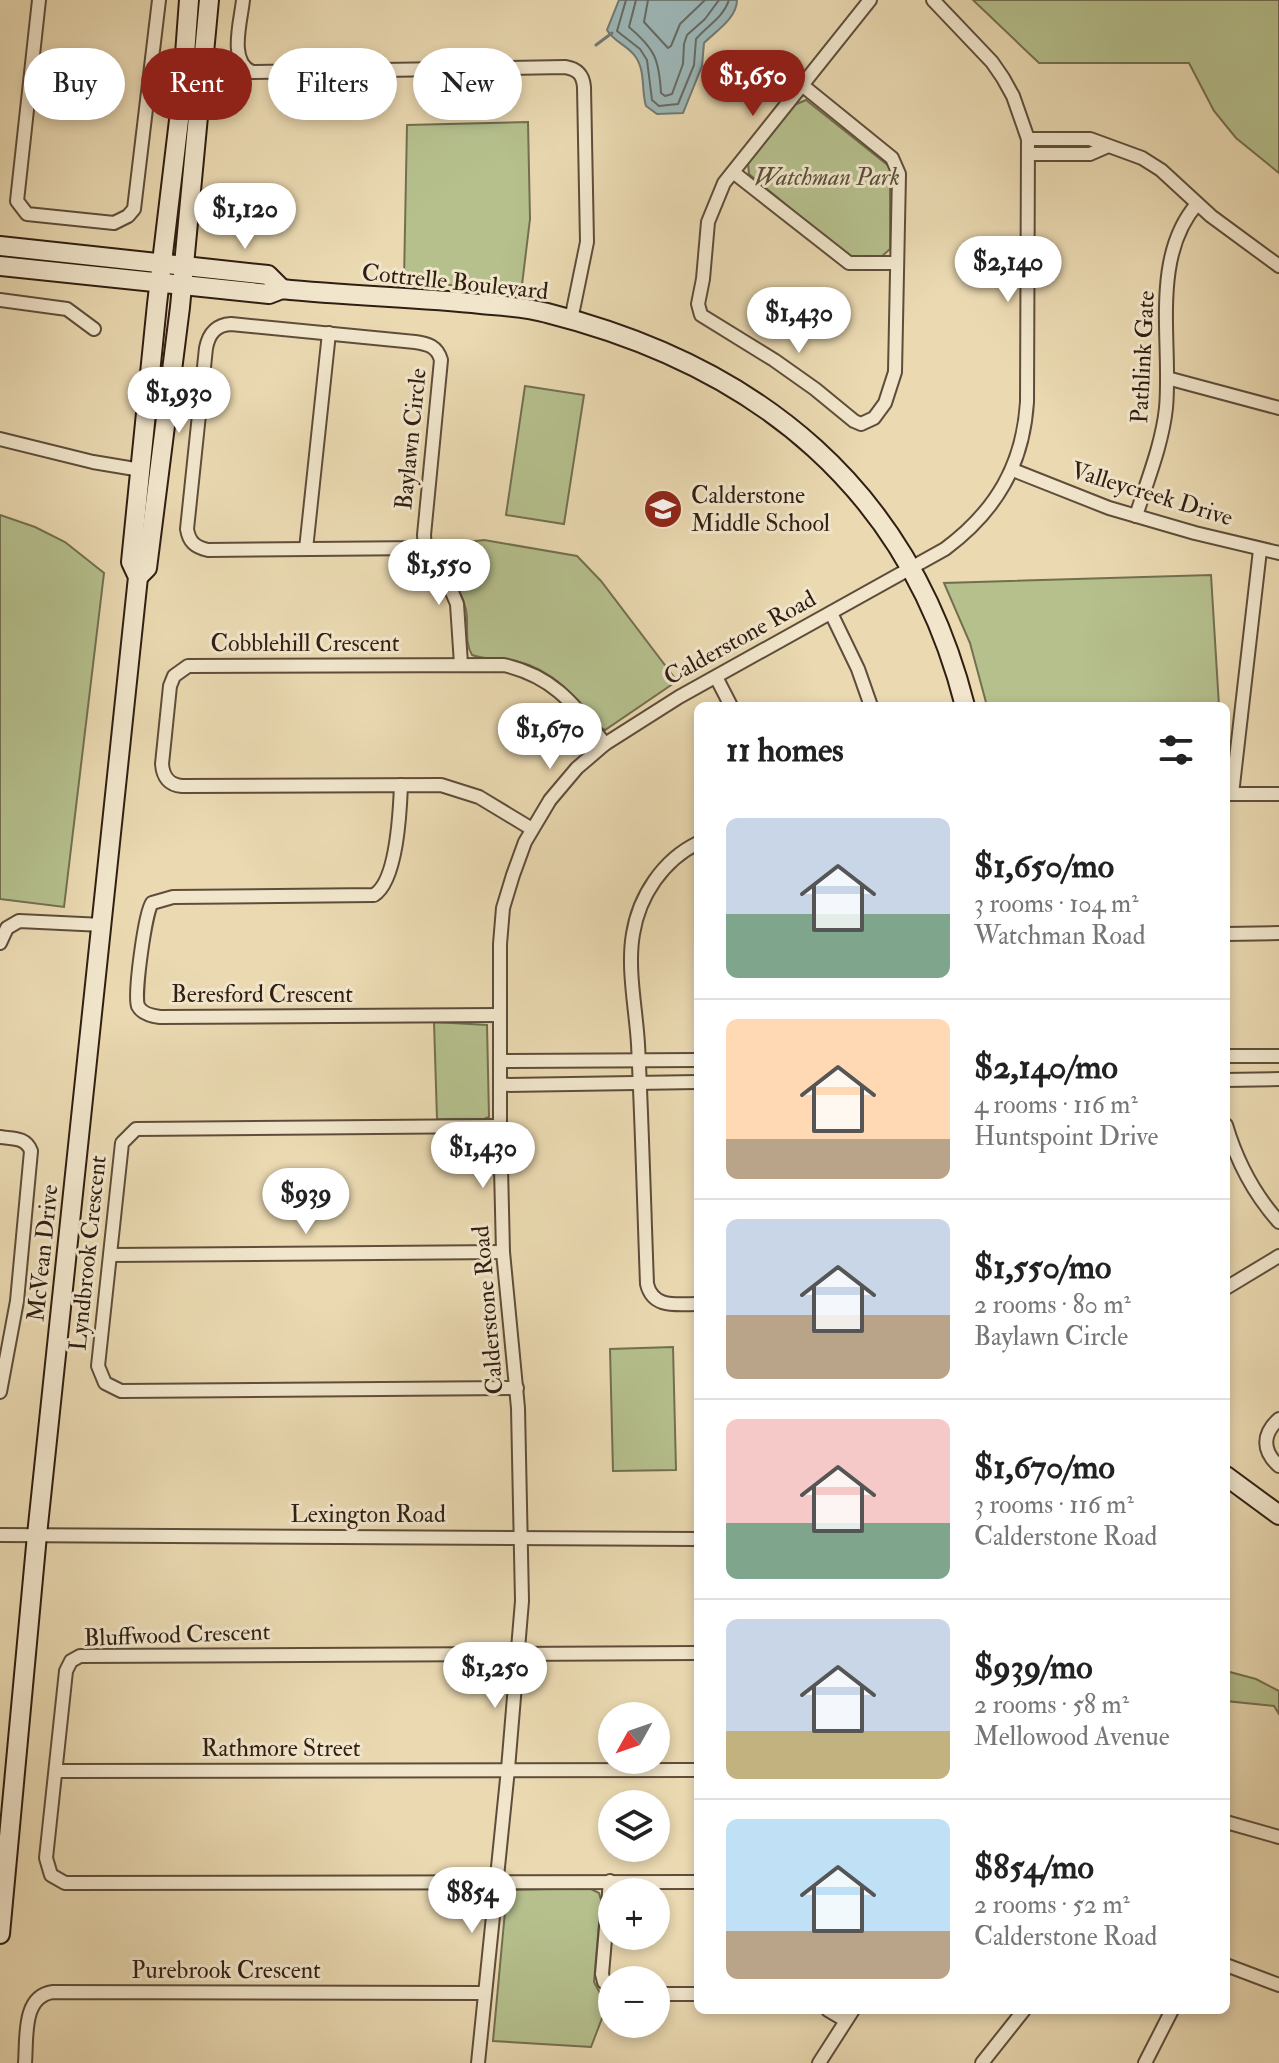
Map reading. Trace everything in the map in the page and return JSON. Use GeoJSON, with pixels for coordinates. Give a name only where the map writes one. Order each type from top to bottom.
{"type":"FeatureCollection","features":[{"type":"Feature","properties":{"kind":"main road","name":"McVean Drive"},"geometry":{"type":"LineString","coordinates":[[0,1934],[37,1535],[138,577],[131,562],[182,95],[189,0]]}},
{"type":"Feature","properties":{"kind":"main road","name":"McVean Drive"},"geometry":{"type":"LineString","coordinates":[[138,577],[147,568],[181,284],[209,0]]}},
{"type":"Feature","properties":{"kind":"main road","name":"Cottrelle Boulevard"},"geometry":{"type":"LineString","coordinates":[[0,246],[268,275],[282,289]]}},
{"type":"Feature","properties":{"kind":"main road","name":"Cottrelle Boulevard"},"geometry":{"type":"LineString","coordinates":[[0,266],[269,294],[282,289],[389,298],[414,297],[518,308],[546,312],[630,339],[688,362],[727,383],[799,434],[854,488],[879,519],[909,569],[944,639],[964,702]]}},
{"type":"Feature","properties":{"kind":"main road"},"geometry":{"type":"LineString","coordinates":[[1230,1479],[1279,1515]]}},
{"type":"Feature","properties":{"kind":"street"},"geometry":{"type":"LineString","coordinates":[[39,0],[17,201],[27,214],[106,224],[121,220],[134,209],[159,0]]}},
{"type":"Feature","properties":{"kind":"street"},"geometry":{"type":"LineString","coordinates":[[243,0],[238,58],[243,67],[252,72],[565,67],[578,71],[584,87],[587,242],[571,320]]}},
{"type":"Feature","properties":{"kind":"street"},"geometry":{"type":"LineString","coordinates":[[802,85],[892,158],[897,166],[895,372],[885,403],[874,418],[861,424],[774,360],[701,315],[698,304],[708,222],[719,192],[733,172],[802,85],[870,0]]}},
{"type":"Feature","properties":{"kind":"street","name":"Calderstone Road"},"geometry":{"type":"LineString","coordinates":[[478,2063],[522,1601],[517,1388],[503,1252],[499,1015],[503,908],[532,829],[564,782],[605,744],[679,697],[945,549],[987,510],[1013,470],[1024,429],[1027,402],[1028,139],[1013,96],[1003,78],[992,62],[933,0]]}},
{"type":"Feature","properties":{"kind":"street"},"geometry":{"type":"LineString","coordinates":[[1028,139],[1090,139],[1152,164],[1197,204],[1279,266]]}},
{"type":"Feature","properties":{"kind":"street"},"geometry":{"type":"LineString","coordinates":[[1030,154],[1090,154],[1106,147]]}},
{"type":"Feature","properties":{"kind":"street"},"geometry":{"type":"LineString","coordinates":[[733,172],[842,259],[857,265],[897,263]]}},
{"type":"Feature","properties":{"kind":"street","name":"Pathlink Gate"},"geometry":{"type":"LineString","coordinates":[[1136,516],[1161,436],[1167,378],[1169,273],[1181,225],[1197,204]]}},
{"type":"Feature","properties":{"kind":"street"},"geometry":{"type":"LineString","coordinates":[[0,300],[67,309],[94,329]]}},
{"type":"Feature","properties":{"kind":"street","name":"Baylawn Circle"},"geometry":{"type":"LineString","coordinates":[[224,324],[329,333],[428,344],[440,355],[425,548],[198,548],[189,538],[187,529],[208,337],[224,324]]}},
{"type":"Feature","properties":{"kind":"street"},"geometry":{"type":"LineString","coordinates":[[306,549],[329,333]]}},
{"type":"Feature","properties":{"kind":"street"},"geometry":{"type":"LineString","coordinates":[[1167,378],[1279,408]]}},
{"type":"Feature","properties":{"kind":"street"},"geometry":{"type":"LineString","coordinates":[[0,439],[78,459],[141,470]]}},
{"type":"Feature","properties":{"kind":"street","name":"Valleycreek Drive"},"geometry":{"type":"LineString","coordinates":[[1013,470],[1136,516],[1279,553]]}},
{"type":"Feature","properties":{"kind":"street"},"geometry":{"type":"LineString","coordinates":[[425,548],[449,585],[457,604],[461,664]]}},
{"type":"Feature","properties":{"kind":"street"},"geometry":{"type":"LineString","coordinates":[[1230,786],[1260,550]]}},
{"type":"Feature","properties":{"kind":"street"},"geometry":{"type":"LineString","coordinates":[[831,613],[858,669],[870,702]]}},
{"type":"Feature","properties":{"kind":"street","name":"Cobblehill Crescent"},"geometry":{"type":"LineString","coordinates":[[532,829],[479,797],[441,785],[172,784],[164,776],[162,764],[170,686],[174,676],[188,666],[504,665],[544,680],[570,701],[605,744]]}},
{"type":"Feature","properties":{"kind":"street"},"geometry":{"type":"LineString","coordinates":[[716,677],[729,702]]}},
{"type":"Feature","properties":{"kind":"street","name":"Beresford Crescent"},"geometry":{"type":"LineString","coordinates":[[401,785],[399,825],[387,879],[374,895],[173,897],[152,903],[146,917],[138,1007],[144,1013],[160,1017],[499,1015]]}},
{"type":"Feature","properties":{"kind":"street"},"geometry":{"type":"LineString","coordinates":[[1230,794],[1279,794]]}},
{"type":"Feature","properties":{"kind":"street"},"geometry":{"type":"LineString","coordinates":[[694,845],[681,852],[664,868],[646,895],[636,920],[631,947],[648,1290],[661,1303],[694,1304]]}},
{"type":"Feature","properties":{"kind":"street"},"geometry":{"type":"LineString","coordinates":[[0,943],[7,928],[19,921],[103,925]]}},
{"type":"Feature","properties":{"kind":"street"},"geometry":{"type":"LineString","coordinates":[[1230,934],[1279,933]]}},
{"type":"Feature","properties":{"kind":"street"},"geometry":{"type":"LineString","coordinates":[[1230,1056],[1279,1056]]}},
{"type":"Feature","properties":{"kind":"street"},"geometry":{"type":"LineString","coordinates":[[500,1061],[694,1060]]}},
{"type":"Feature","properties":{"kind":"street"},"geometry":{"type":"LineString","coordinates":[[1230,1080],[1279,1079]]}},
{"type":"Feature","properties":{"kind":"street"},"geometry":{"type":"LineString","coordinates":[[500,1085],[694,1082]]}},
{"type":"Feature","properties":{"kind":"street","name":"Lyndbrook Crescent"},"geometry":{"type":"LineString","coordinates":[[500,1126],[140,1128],[131,1132],[122,1143],[98,1366],[100,1376],[112,1389],[137,1391],[517,1388]]}},
{"type":"Feature","properties":{"kind":"street"},"geometry":{"type":"LineString","coordinates":[[1230,1135],[1246,1177],[1264,1206],[1279,1222]]}},
{"type":"Feature","properties":{"kind":"street"},"geometry":{"type":"LineString","coordinates":[[0,1137],[21,1140],[28,1144],[31,1151],[17,1301],[0,1392]]}},
{"type":"Feature","properties":{"kind":"street"},"geometry":{"type":"LineString","coordinates":[[110,1255],[503,1252]]}},
{"type":"Feature","properties":{"kind":"street"},"geometry":{"type":"LineString","coordinates":[[1230,1286],[1279,1256]]}},
{"type":"Feature","properties":{"kind":"street"},"geometry":{"type":"LineString","coordinates":[[1279,1419],[1269,1430],[1265,1447],[1269,1457],[1279,1466]]}},
{"type":"Feature","properties":{"kind":"street","name":"Lexington Road"},"geometry":{"type":"LineString","coordinates":[[0,1535],[694,1539]]}},
{"type":"Feature","properties":{"kind":"street","name":"Bluffwood Crescent"},"geometry":{"type":"LineString","coordinates":[[598,1881],[65,1883],[51,1875],[46,1858],[66,1671],[71,1661],[80,1656],[694,1653]]}},
{"type":"Feature","properties":{"kind":"street","name":"Rathmore Street"},"geometry":{"type":"LineString","coordinates":[[56,1771],[694,1770]]}},
{"type":"Feature","properties":{"kind":"street"},"geometry":{"type":"LineString","coordinates":[[1230,1823],[1279,1837]]}},
{"type":"Feature","properties":{"kind":"street","name":"Bluffwood Crescent"},"geometry":{"type":"LineString","coordinates":[[670,1882],[694,1882]]}},
{"type":"Feature","properties":{"kind":"street"},"geometry":{"type":"LineString","coordinates":[[1230,1967],[1279,1985]]}},
{"type":"Feature","properties":{"kind":"street","name":"Purebrook Crescent"},"geometry":{"type":"LineString","coordinates":[[25,2063],[32,2004],[43,1993],[484,1993]]}},
{"type":"Feature","properties":{"kind":"street"},"geometry":{"type":"LineString","coordinates":[[670,1994],[694,1994]]}},
{"type":"Feature","properties":{"kind":"street"},"geometry":{"type":"LineString","coordinates":[[982,2063],[1021,2014]]}},
{"type":"Feature","properties":{"kind":"street"},"geometry":{"type":"LineString","coordinates":[[1145,2063],[1170,2014]]}},
{"type":"Feature","properties":{"kind":"street"},"geometry":{"type":"LineString","coordinates":[[819,2063],[849,2015]]}},
{"type":"Feature","properties":{"kind":"green space"},"geometry":{"type":"Polygon","coordinates":[[[973,0],[1279,0],[1279,173],[1236,138],[1214,111],[1189,63],[1039,63],[973,0]]]}},
{"type":"Feature","properties":{"kind":"green space","name":"Watchman Park"},"geometry":{"type":"Polygon","coordinates":[[[806,100],[890,167],[890,249],[880,258],[848,256],[749,174],[748,163],[794,105],[806,100]]]}},
{"type":"Feature","properties":{"kind":"green space"},"geometry":{"type":"Polygon","coordinates":[[[528,122],[530,219],[521,293],[404,280],[407,125],[528,122]]]}},
{"type":"Feature","properties":{"kind":"green space"},"geometry":{"type":"Polygon","coordinates":[[[525,386],[584,395],[564,524],[506,515],[525,386]]]}},
{"type":"Feature","properties":{"kind":"green space"},"geometry":{"type":"Polygon","coordinates":[[[0,515],[65,542],[104,573],[64,907],[0,899],[0,515]]]}},
{"type":"Feature","properties":{"kind":"green space"},"geometry":{"type":"Polygon","coordinates":[[[484,540],[577,556],[601,581],[677,681],[605,730],[563,686],[542,671],[516,661],[472,655],[464,601],[435,546],[484,540]]]}},
{"type":"Feature","properties":{"kind":"green space"},"geometry":{"type":"Polygon","coordinates":[[[1211,575],[1219,702],[986,702],[970,643],[944,583],[1211,575]]]}},
{"type":"Feature","properties":{"kind":"green space"},"geometry":{"type":"Polygon","coordinates":[[[434,1022],[487,1025],[489,1117],[437,1119],[434,1022]]]}},
{"type":"Feature","properties":{"kind":"green space"},"geometry":{"type":"Polygon","coordinates":[[[673,1347],[676,1470],[613,1471],[610,1349],[673,1347]]]}},
{"type":"Feature","properties":{"kind":"green space"},"geometry":{"type":"Polygon","coordinates":[[[1230,1672],[1256,1679],[1279,1691],[1279,1714],[1274,1706],[1230,1701],[1230,1672]]]}},
{"type":"Feature","properties":{"kind":"green space"},"geometry":{"type":"Polygon","coordinates":[[[589,1888],[598,1892],[594,1982],[598,1989],[598,2029],[591,2047],[493,2041],[507,1890],[589,1888]]]}},
{"type":"Feature","properties":{"kind":"water"},"geometry":{"type":"Polygon","coordinates":[[[619,0],[737,0],[734,13],[704,43],[702,66],[683,113],[657,114],[646,106],[638,62],[632,52],[607,30],[619,0]]]}},
{"type":"Feature","properties":{"kind":"waterway"},"geometry":{"type":"LineString","coordinates":[[596,45],[612,33]]}},
{"type":"Feature","properties":{"kind":"place","name":"Calderstone Middle School"},"geometry":{"type":"Point","coordinates":[663,509]}}]}
